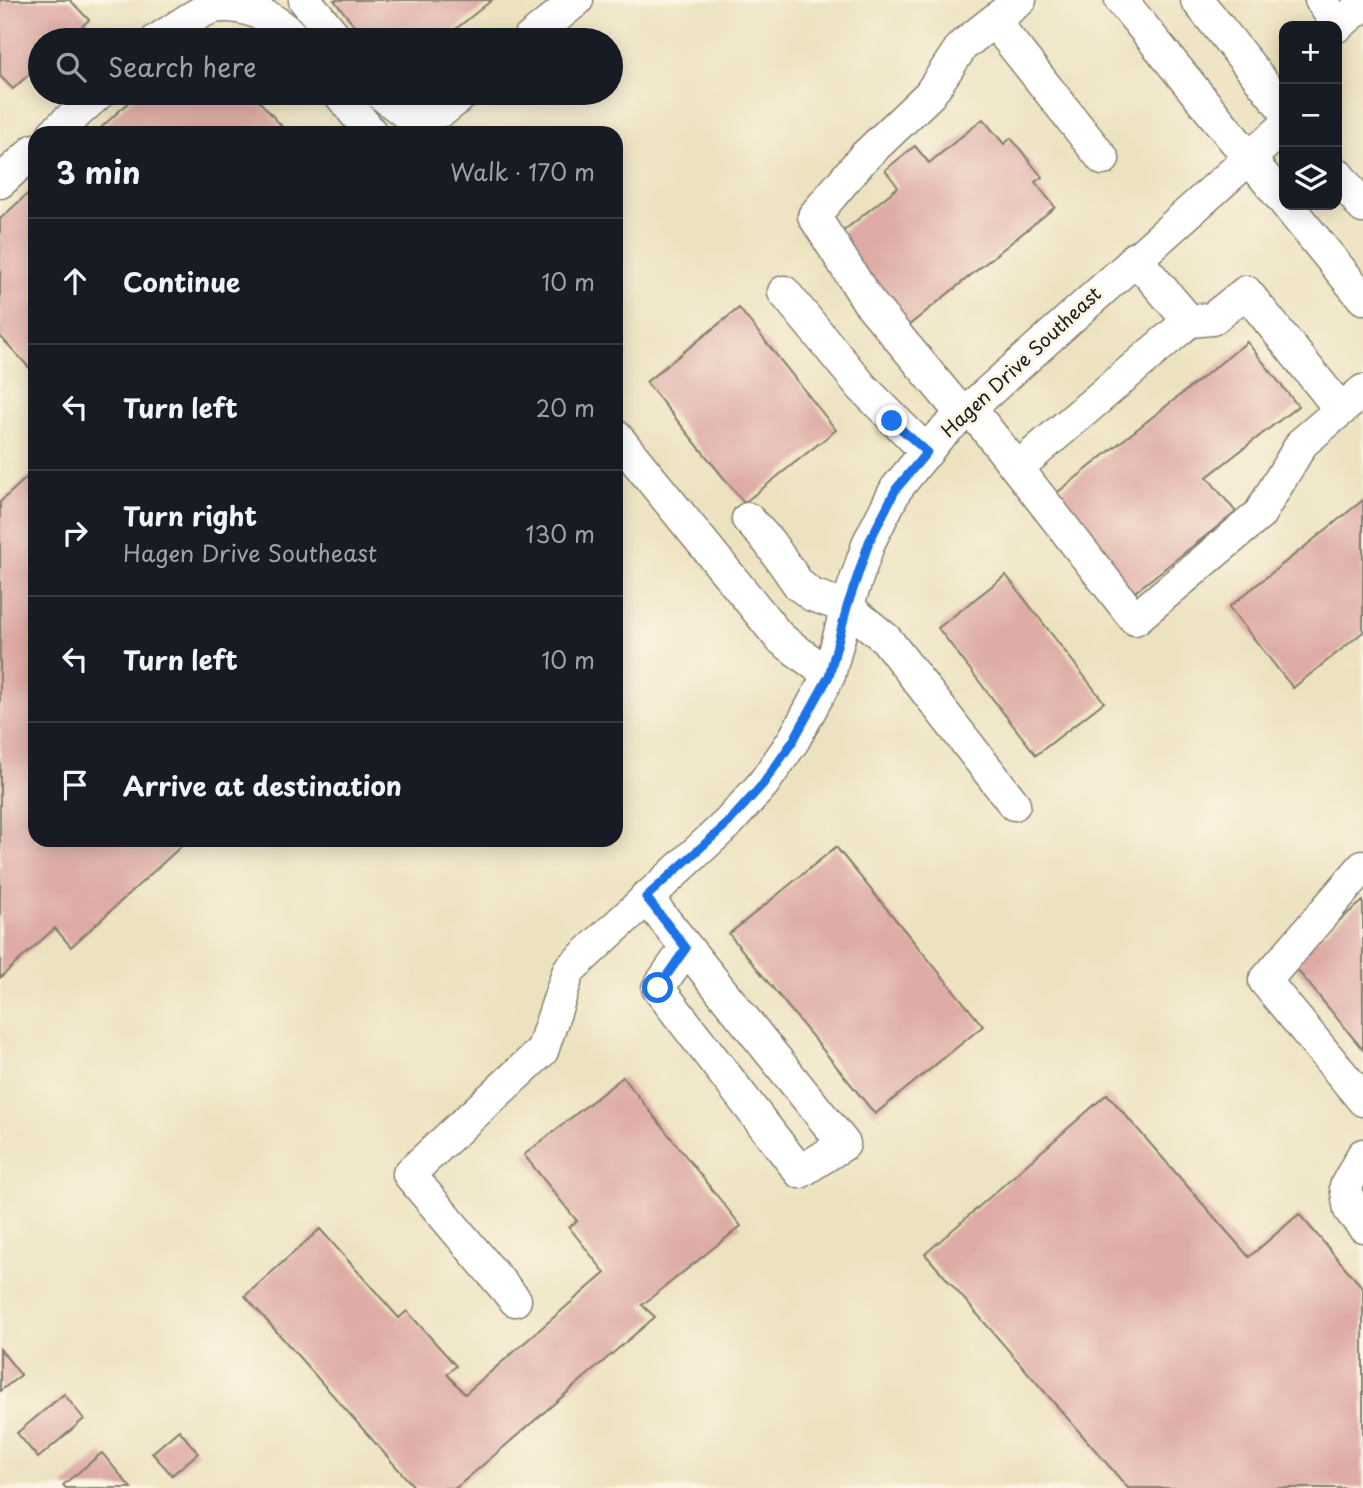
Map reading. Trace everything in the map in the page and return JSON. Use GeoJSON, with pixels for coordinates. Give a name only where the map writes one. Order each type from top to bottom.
{"type":"FeatureCollection","features":[{"type":"Feature","properties":{"kind":"street"},"geometry":{"type":"LineString","coordinates":[[306,0],[328,28]]}},
{"type":"Feature","properties":{"kind":"street"},"geometry":{"type":"LineString","coordinates":[[543,28],[577,0]]}},
{"type":"Feature","properties":{"kind":"street"},"geometry":{"type":"LineString","coordinates":[[1017,468],[1189,321],[1212,319],[1246,292],[1352,400],[1302,443],[1259,515],[1135,619],[1017,468],[868,302],[814,216],[863,158],[930,94],[962,46],[1020,0]]}},
{"type":"Feature","properties":{"kind":"street"},"geometry":{"type":"LineString","coordinates":[[1121,0],[1279,195]]}},
{"type":"Feature","properties":{"kind":"street"},"geometry":{"type":"LineString","coordinates":[[1197,0],[1278,89]]}},
{"type":"Feature","properties":{"kind":"street"},"geometry":{"type":"LineString","coordinates":[[1332,17],[1363,5]]}},
{"type":"Feature","properties":{"kind":"street"},"geometry":{"type":"LineString","coordinates":[[177,28],[213,7],[256,11],[287,28]]}},
{"type":"Feature","properties":{"kind":"street"},"geometry":{"type":"LineString","coordinates":[[994,21],[1103,159]]}},
{"type":"Feature","properties":{"kind":"street"},"geometry":{"type":"LineString","coordinates":[[62,126],[86,105]]}},
{"type":"Feature","properties":{"kind":"street"},"geometry":{"type":"LineString","coordinates":[[349,105],[365,126]]}},
{"type":"Feature","properties":{"kind":"street"},"geometry":{"type":"LineString","coordinates":[[396,105],[411,117],[443,110],[449,105]]}},
{"type":"Feature","properties":{"kind":"street","name":"Hagen Drive Southeast"},"geometry":{"type":"LineString","coordinates":[[515,1300],[409,1174],[542,1051],[569,970],[728,823],[763,784],[793,741],[829,676],[847,607],[869,542],[896,489],[967,411],[1279,131]]}},
{"type":"Feature","properties":{"kind":"street"},"geometry":{"type":"LineString","coordinates":[[0,182],[28,156]]}},
{"type":"Feature","properties":{"kind":"street"},"geometry":{"type":"LineString","coordinates":[[1342,180],[1363,206]]}},
{"type":"Feature","properties":{"kind":"street"},"geometry":{"type":"LineString","coordinates":[[1292,210],[1363,299]]}},
{"type":"Feature","properties":{"kind":"street"},"geometry":{"type":"LineString","coordinates":[[1135,258],[1189,321]]}},
{"type":"Feature","properties":{"kind":"street"},"geometry":{"type":"LineString","coordinates":[[784,292],[862,387],[927,452]]}},
{"type":"Feature","properties":{"kind":"street"},"geometry":{"type":"LineString","coordinates":[[623,445],[780,638],[829,676]]}},
{"type":"Feature","properties":{"kind":"street"},"geometry":{"type":"LineString","coordinates":[[748,519],[769,542],[799,585],[812,595],[847,607],[886,639],[1014,804]]}},
{"type":"Feature","properties":{"kind":"street"},"geometry":{"type":"LineString","coordinates":[[1363,867],[1265,981],[1363,1100]]}},
{"type":"Feature","properties":{"kind":"street"},"geometry":{"type":"LineString","coordinates":[[646,897],[844,1144],[800,1172],[658,988],[686,948]]}},
{"type":"Feature","properties":{"kind":"street"},"geometry":{"type":"LineString","coordinates":[[1363,1155],[1346,1186],[1350,1210],[1363,1226]]}},
{"type":"Feature","properties":{"kind":"building"},"geometry":{"type":"Polygon","coordinates":[[[0,0],[70,0],[89,20],[80,28],[28,28],[28,75],[13,89],[0,76],[0,0]]]}},
{"type":"Feature","properties":{"kind":"building"},"geometry":{"type":"Polygon","coordinates":[[[334,0],[492,0],[457,28],[356,28],[334,0]]]}},
{"type":"Feature","properties":{"kind":"building"},"geometry":{"type":"Polygon","coordinates":[[[126,105],[263,105],[282,126],[103,126],[126,105]]]}},
{"type":"Feature","properties":{"kind":"building"},"geometry":{"type":"Polygon","coordinates":[[[983,119],[1004,144],[1011,138],[1042,177],[1035,182],[1055,207],[908,326],[836,237],[898,187],[885,170],[915,146],[929,163],[983,119]]]}},
{"type":"Feature","properties":{"kind":"building"},"geometry":{"type":"Polygon","coordinates":[[[28,193],[28,366],[0,336],[0,219],[28,193]]]}},
{"type":"Feature","properties":{"kind":"building"},"geometry":{"type":"Polygon","coordinates":[[[739,308],[836,430],[744,503],[646,382],[739,308]]]}},
{"type":"Feature","properties":{"kind":"building"},"geometry":{"type":"Polygon","coordinates":[[[1247,342],[1298,406],[1207,477],[1236,512],[1131,595],[1053,496],[1247,342]]]}},
{"type":"Feature","properties":{"kind":"building"},"geometry":{"type":"Polygon","coordinates":[[[28,476],[28,847],[180,847],[71,947],[55,928],[0,978],[0,502],[28,476]]]}},
{"type":"Feature","properties":{"kind":"building"},"geometry":{"type":"Polygon","coordinates":[[[1363,500],[1363,632],[1293,688],[1229,607],[1363,500]]]}},
{"type":"Feature","properties":{"kind":"building"},"geometry":{"type":"Polygon","coordinates":[[[1006,575],[1104,702],[1036,755],[938,628],[1006,575]]]}},
{"type":"Feature","properties":{"kind":"building"},"geometry":{"type":"Polygon","coordinates":[[[836,847],[983,1026],[875,1114],[729,934],[836,847]]]}},
{"type":"Feature","properties":{"kind":"building"},"geometry":{"type":"Polygon","coordinates":[[[1363,901],[1363,1050],[1290,961],[1363,901]]]}},
{"type":"Feature","properties":{"kind":"building"},"geometry":{"type":"Polygon","coordinates":[[[623,1077],[741,1226],[642,1305],[655,1317],[456,1488],[415,1488],[245,1296],[320,1229],[399,1318],[407,1311],[456,1366],[447,1374],[465,1394],[605,1273],[569,1227],[577,1221],[524,1155],[623,1077]]]}},
{"type":"Feature","properties":{"kind":"building"},"geometry":{"type":"Polygon","coordinates":[[[1107,1094],[1249,1257],[1299,1214],[1363,1288],[1363,1488],[1128,1488],[925,1254],[1107,1094]]]}},
{"type":"Feature","properties":{"kind":"building"},"geometry":{"type":"Polygon","coordinates":[[[0,1349],[21,1375],[0,1391],[0,1349]]]}},
{"type":"Feature","properties":{"kind":"building"},"geometry":{"type":"Polygon","coordinates":[[[64,1394],[84,1419],[38,1458],[17,1433],[64,1394]]]}},
{"type":"Feature","properties":{"kind":"building"},"geometry":{"type":"Polygon","coordinates":[[[179,1430],[198,1453],[172,1475],[152,1453],[179,1430]]]}},
{"type":"Feature","properties":{"kind":"building"},"geometry":{"type":"Polygon","coordinates":[[[102,1453],[131,1488],[66,1488],[63,1485],[102,1453]]]}},
{"type":"Feature","properties":{"kind":"route"},"geometry":{"type":"LineString","coordinates":[[658,988],[686,948],[646,897],[728,823],[763,784],[793,741],[829,676],[847,607],[869,542],[896,489],[927,452],[892,421]]}}]}
